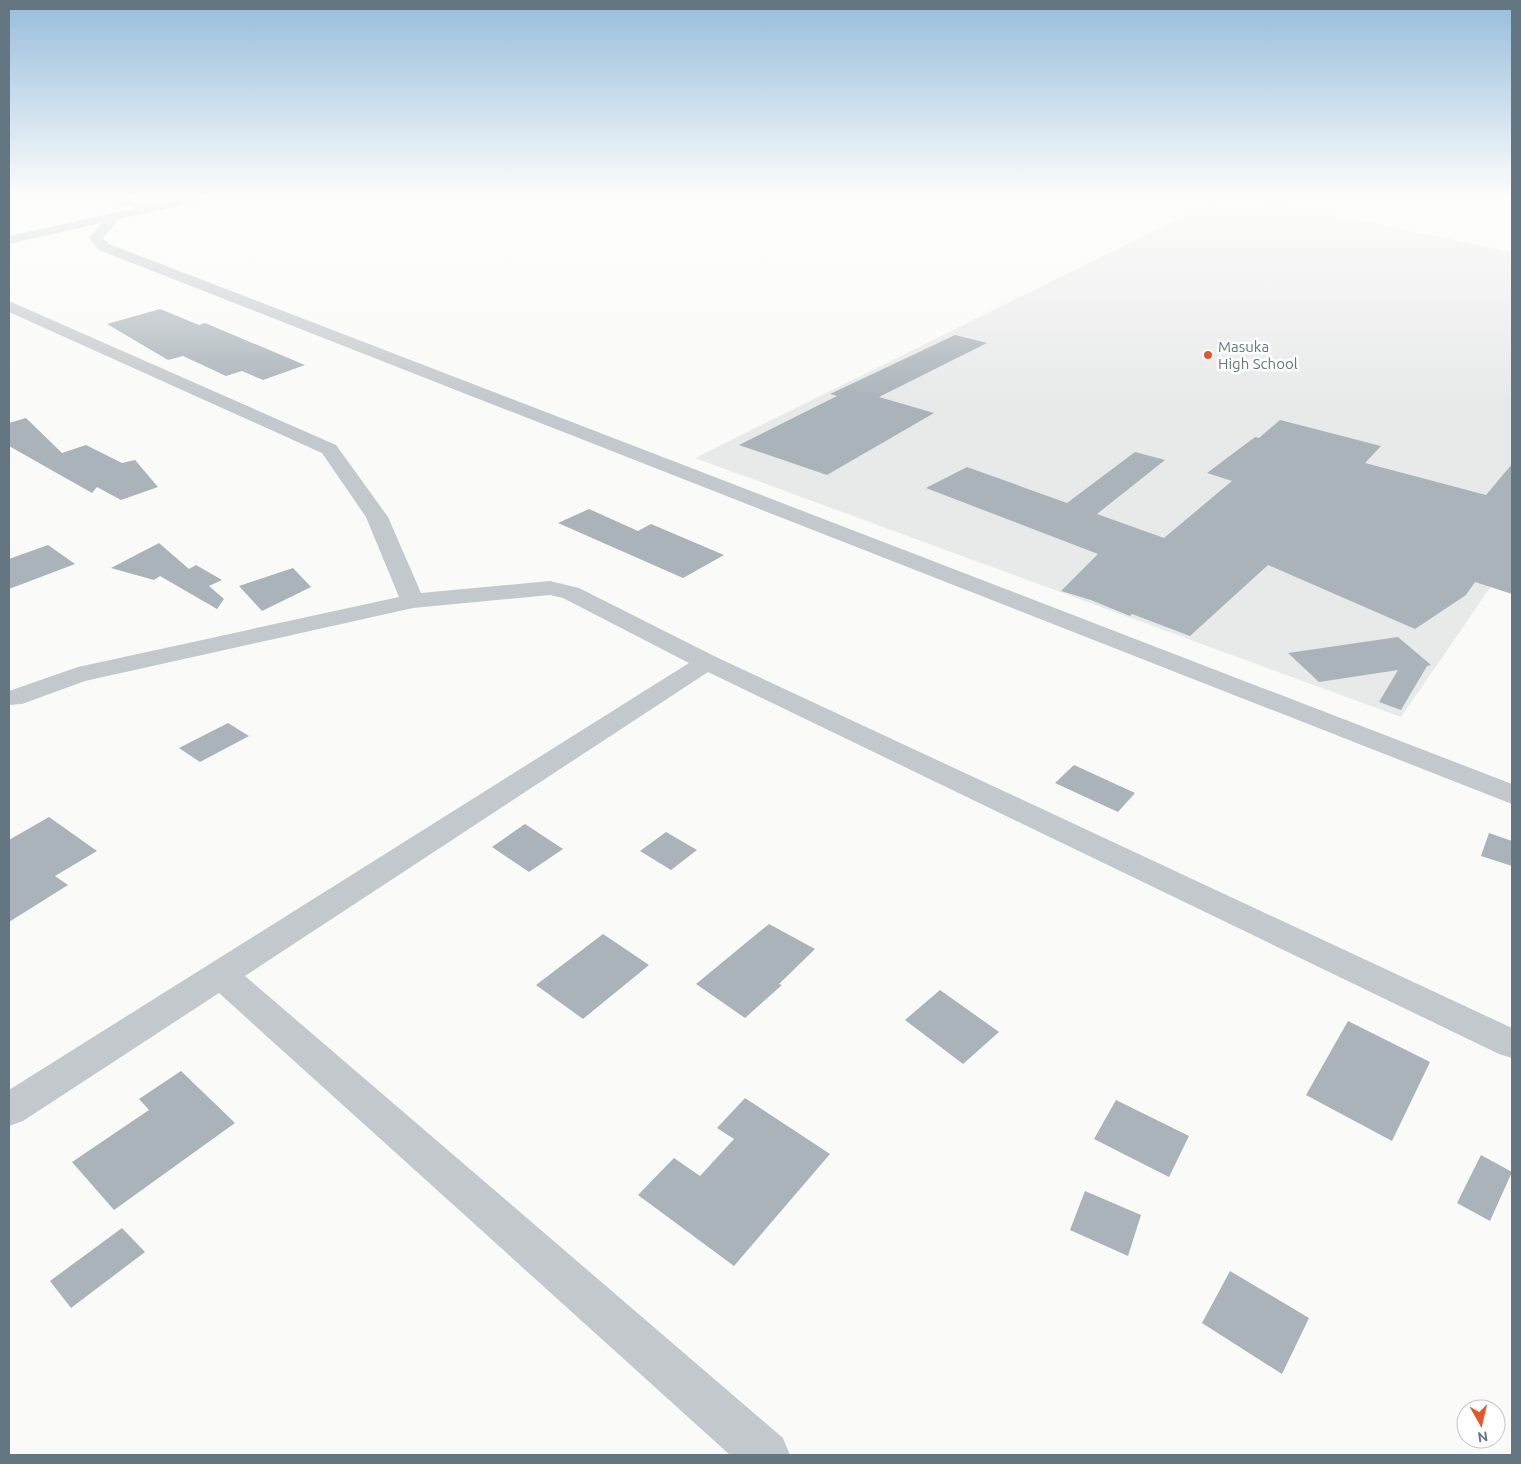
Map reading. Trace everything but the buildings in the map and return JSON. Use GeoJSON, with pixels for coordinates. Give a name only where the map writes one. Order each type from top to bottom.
{"type":"FeatureCollection","features":[{"type":"Feature","properties":{"kind":"street"},"geometry":{"type":"LineString","coordinates":[[149,264],[1512,795]]}},
{"type":"Feature","properties":{"kind":"street"},"geometry":{"type":"LineString","coordinates":[[9,306],[329,449],[377,517],[413,601]]}},
{"type":"Feature","properties":{"kind":"street"},"geometry":{"type":"LineString","coordinates":[[10,698],[78,675],[413,601],[550,588],[571,593],[707,662],[1512,1044]]}},
{"type":"Feature","properties":{"kind":"street"},"geometry":{"type":"LineString","coordinates":[[9,1110],[707,662]]}},
{"type":"Feature","properties":{"kind":"street"},"geometry":{"type":"LineString","coordinates":[[220,974],[766,1455]]}},
{"type":"Feature","properties":{"kind":"shaded area","name":"Masuka High School"},"geometry":{"type":"Polygon","coordinates":[[[1086,264],[1512,264],[1512,556],[1401,717],[695,458],[1086,264]]]}},
{"type":"Feature","properties":{"kind":"place","name":"Masuka High School"},"geometry":{"type":"Point","coordinates":[1208,355]}}]}
